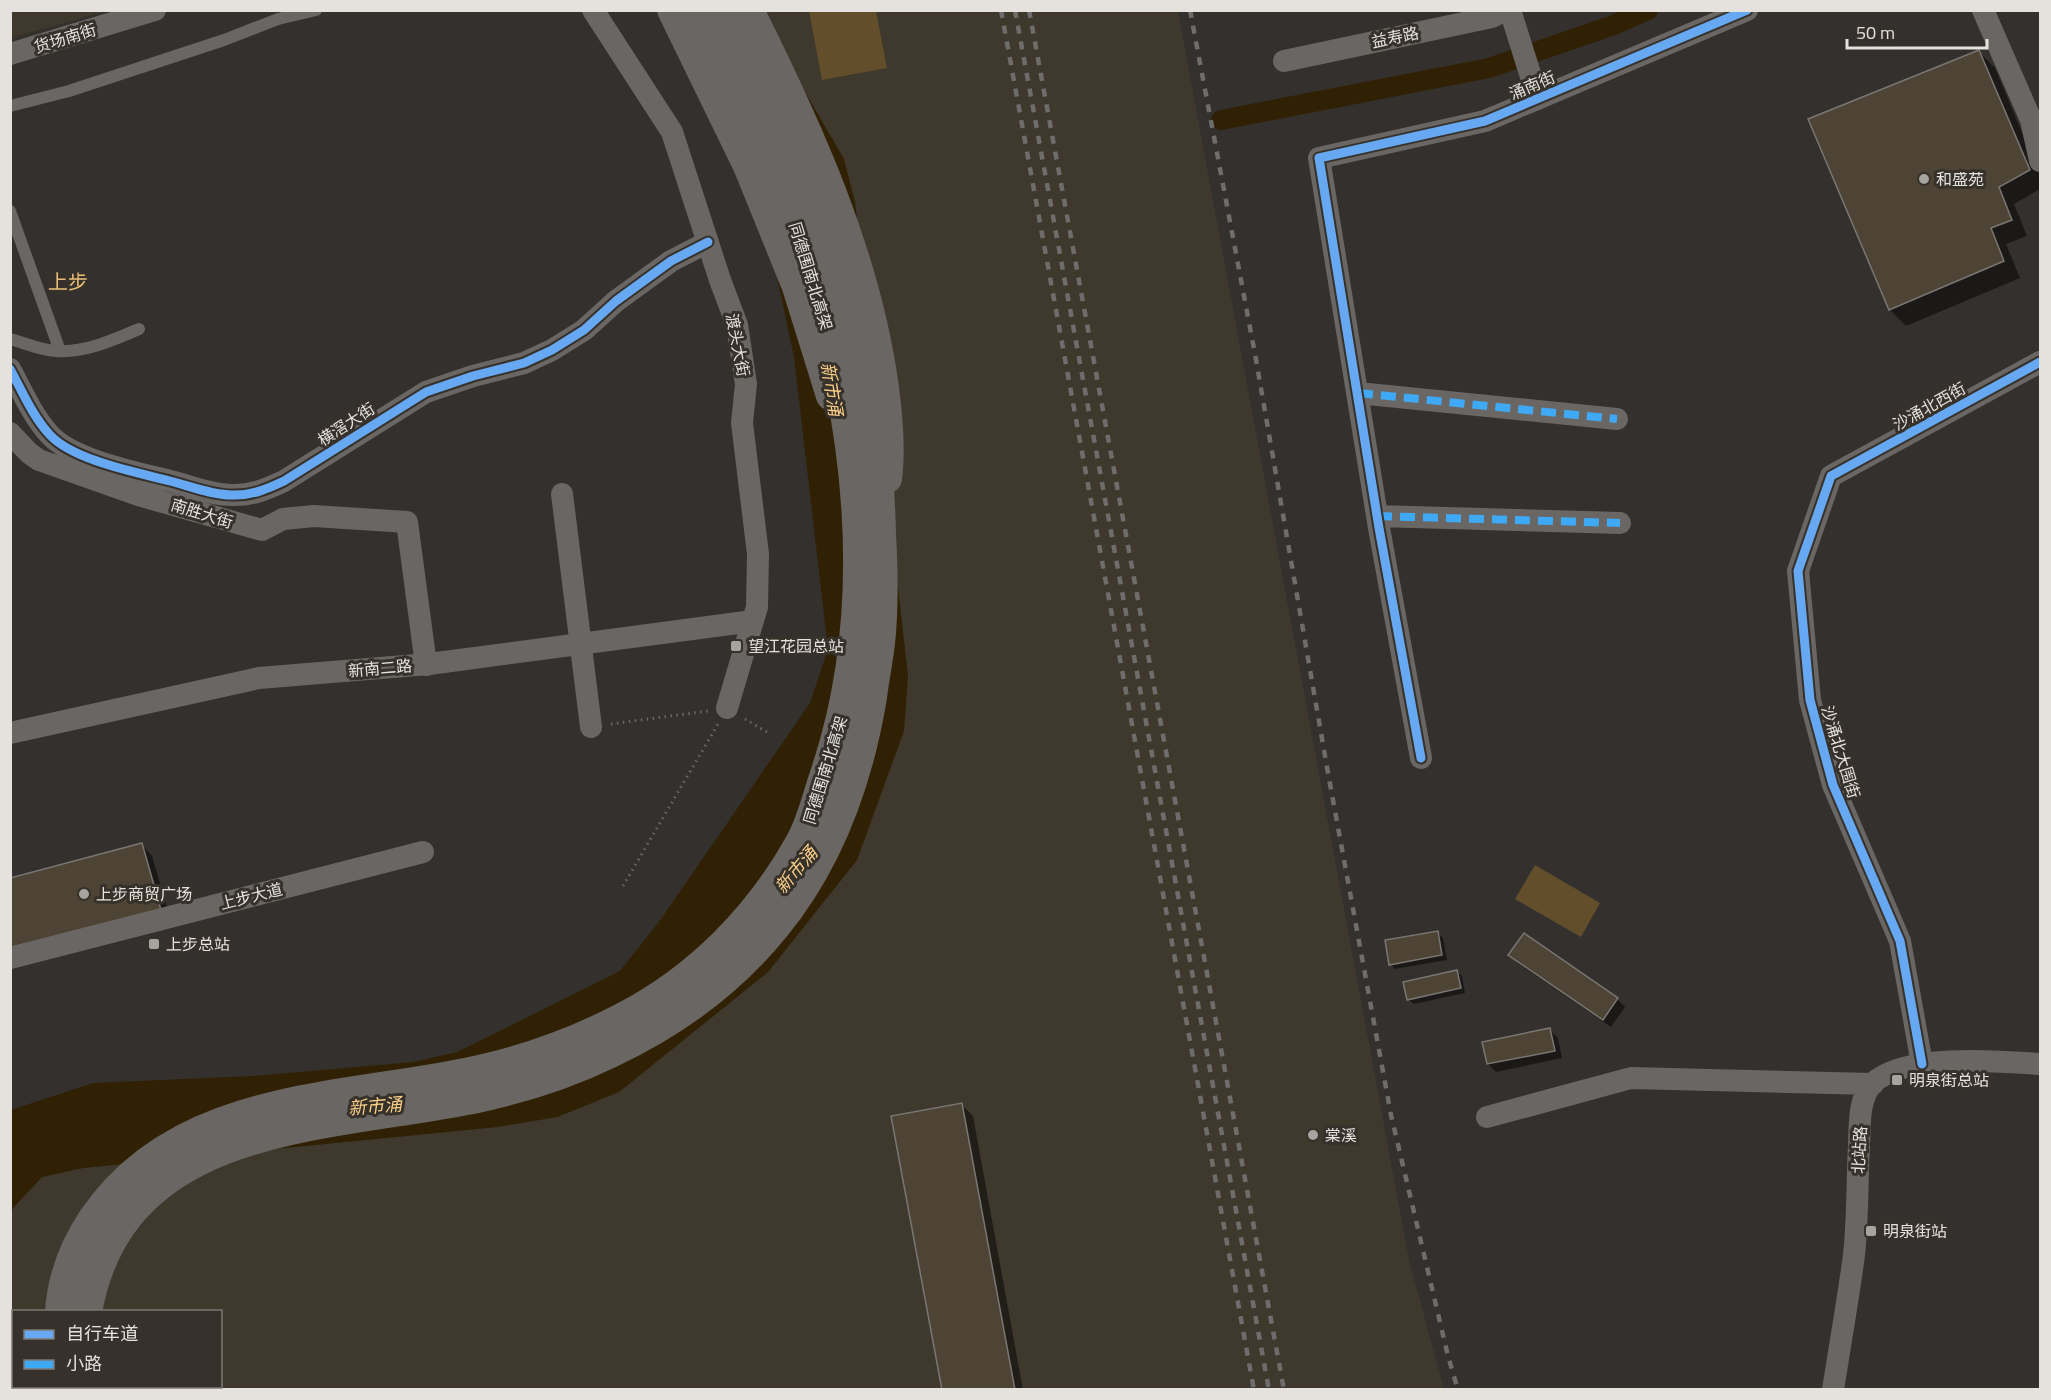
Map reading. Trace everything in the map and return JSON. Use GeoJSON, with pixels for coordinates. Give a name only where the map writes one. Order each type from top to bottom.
{"type":"FeatureCollection","features":[{"type":"Feature","properties":{"kind":"main road","name":"同德围南北高架"},"geometry":{"type":"LineString","coordinates":[[61,1310],[62,1296],[72,1259],[87,1230],[107,1200],[134,1172],[179,1142],[210,1127],[253,1112],[481,1071],[553,1049],[619,1021],[669,992],[707,962],[743,927],[776,884],[804,838],[831,763],[843,717],[855,648],[858,603],[855,480],[850,434],[835,358],[802,241],[758,132],[697,10]]}},
{"type":"Feature","properties":{"kind":"main road","name":"同德围南北高架"},"geometry":{"type":"LineString","coordinates":[[86,1310],[96,1268],[117,1227],[136,1205],[182,1168],[211,1153],[261,1136],[320,1122],[482,1096],[568,1070],[649,1032],[716,986],[741,963],[774,928],[818,862],[853,780],[863,741],[879,645],[882,609],[881,541],[871,418],[847,312],[830,253],[792,153],[724,10]]}},
{"type":"Feature","properties":{"kind":"street","name":"货场南街"},"geometry":{"type":"LineString","coordinates":[[10,54],[155,10]]}},
{"type":"Feature","properties":{"kind":"street","name":"渡头大街"},"geometry":{"type":"LineString","coordinates":[[593,10],[672,132],[737,325],[746,384],[742,423],[758,554],[757,607],[727,708]]}},
{"type":"Feature","properties":{"kind":"street"},"geometry":{"type":"LineString","coordinates":[[671,10],[747,166],[784,256],[812,338],[855,480]]}},
{"type":"Feature","properties":{"kind":"street"},"geometry":{"type":"LineString","coordinates":[[750,10],[783,78],[831,192],[852,245],[873,318],[880,353],[890,436],[889,473],[881,541]]}},
{"type":"Feature","properties":{"kind":"street"},"geometry":{"type":"LineString","coordinates":[[1508,10],[1538,99]]}},
{"type":"Feature","properties":{"kind":"street","name":"益寿路"},"geometry":{"type":"LineString","coordinates":[[1284,61],[1492,17],[1508,10]]}},
{"type":"Feature","properties":{"kind":"street","name":"涌南街"},"geometry":{"type":"LineString","coordinates":[[1358,393],[1319,158],[1485,121],[1747,10]]}},
{"type":"Feature","properties":{"kind":"street"},"geometry":{"type":"LineString","coordinates":[[1983,10],[2031,120],[2040,160]]}},
{"type":"Feature","properties":{"kind":"street","name":"横滘大街"},"geometry":{"type":"LineString","coordinates":[[10,369],[33,413],[51,436],[69,449],[106,464],[192,487],[230,495],[245,495],[262,491],[284,481],[426,392],[473,376],[524,363],[552,350],[584,330],[616,301],[672,261],[708,242]]}},
{"type":"Feature","properties":{"kind":"street","name":"沙涌北西街"},"geometry":{"type":"LineString","coordinates":[[1831,476],[2040,362]]}},
{"type":"Feature","properties":{"kind":"street"},"geometry":{"type":"LineString","coordinates":[[1421,758],[1377,516],[1358,393],[1617,419]]}},
{"type":"Feature","properties":{"kind":"street","name":"南胜大街"},"geometry":{"type":"LineString","coordinates":[[10,433],[39,460],[138,495],[262,530],[283,519],[314,516],[408,522],[426,665]]}},
{"type":"Feature","properties":{"kind":"street","name":"沙涌北大围街"},"geometry":{"type":"LineString","coordinates":[[1831,476],[1798,571],[1810,700],[1833,785],[1900,941],[1922,1064]]}},
{"type":"Feature","properties":{"kind":"street"},"geometry":{"type":"LineString","coordinates":[[562,494],[591,727]]}},
{"type":"Feature","properties":{"kind":"street"},"geometry":{"type":"LineString","coordinates":[[1377,516],[1620,523]]}},
{"type":"Feature","properties":{"kind":"street","name":"新南二路"},"geometry":{"type":"LineString","coordinates":[[10,734],[259,678],[426,665],[753,621]]}},
{"type":"Feature","properties":{"kind":"street","name":"上步大道"},"geometry":{"type":"LineString","coordinates":[[10,958],[423,852]]}},
{"type":"Feature","properties":{"kind":"street"},"geometry":{"type":"LineString","coordinates":[[1487,1117],[1630,1078],[1873,1084],[1892,1072],[1944,1061],[2040,1064]]}},
{"type":"Feature","properties":{"kind":"street","name":"北站路"},"geometry":{"type":"LineString","coordinates":[[1833,1389],[1854,1252],[1863,1105],[1866,1093],[1873,1084]]}},
{"type":"Feature","properties":{"kind":"lane"},"geometry":{"type":"LineString","coordinates":[[10,106],[69,91],[224,40],[278,19],[316,10]]}},
{"type":"Feature","properties":{"kind":"lane"},"geometry":{"type":"LineString","coordinates":[[10,211],[60,351]]}},
{"type":"Feature","properties":{"kind":"lane"},"geometry":{"type":"LineString","coordinates":[[10,339],[60,351],[80,350],[139,329]]}},
{"type":"Feature","properties":{"kind":"path"},"geometry":{"type":"LineString","coordinates":[[591,727],[727,708],[767,732]]}},
{"type":"Feature","properties":{"kind":"path"},"geometry":{"type":"LineString","coordinates":[[622,886],[727,708]]}},
{"type":"Feature","properties":{"kind":"shaded area"},"geometry":{"type":"Polygon","coordinates":[[[11,10],[107,10],[107,11],[11,38],[11,10]]]}},
{"type":"Feature","properties":{"kind":"shaded area"},"geometry":{"type":"Polygon","coordinates":[[[758,11],[1178,11],[1409,1260],[1444,1389],[44,1390],[42,1388],[222,1388],[222,1310],[12,1310],[12,1364],[11,1214],[13,1208],[42,1177],[83,1168],[497,1127],[557,1117],[619,1092],[768,972],[857,860],[908,677],[855,202],[758,11]]]}},
{"type":"Feature","properties":{"kind":"shaded area"},"geometry":{"type":"Polygon","coordinates":[[[809,11],[876,11],[887,68],[822,80],[809,11]]]}},
{"type":"Feature","properties":{"kind":"shaded area"},"geometry":{"type":"Polygon","coordinates":[[[1535,865],[1600,903],[1581,937],[1515,899],[1535,865]]]}},
{"type":"Feature","properties":{"kind":"water","name":"新市涌"},"geometry":{"type":"Polygon","coordinates":[[[657,11],[758,11],[844,159],[855,202],[908,677],[904,731],[857,860],[768,972],[619,1092],[557,1117],[497,1127],[83,1168],[42,1177],[13,1208],[11,1214],[11,1110],[93,1083],[254,1076],[413,1062],[457,1052],[620,971],[661,919],[810,703],[828,649],[794,357],[764,216],[719,125],[657,11]]]}},
{"type":"Feature","properties":{"kind":"building","name":"和盛苑"},"geometry":{"type":"Polygon","coordinates":[[[1979,50],[2030,170],[1999,187],[2012,220],[1991,228],[2004,261],[1889,310],[1808,119],[1979,50]]]}},
{"type":"Feature","properties":{"kind":"building","name":"上步商贸广场"},"geometry":{"type":"Polygon","coordinates":[[[142,843],[161,910],[10,950],[10,878],[142,843]]]}},
{"type":"Feature","properties":{"kind":"building"},"geometry":{"type":"Polygon","coordinates":[[[1438,931],[1442,955],[1389,965],[1385,940],[1438,931]]]}},
{"type":"Feature","properties":{"kind":"building"},"geometry":{"type":"Polygon","coordinates":[[[1524,933],[1618,998],[1603,1020],[1508,955],[1524,933]]]}},
{"type":"Feature","properties":{"kind":"building"},"geometry":{"type":"Polygon","coordinates":[[[1457,970],[1461,988],[1407,1000],[1403,982],[1457,970]]]}},
{"type":"Feature","properties":{"kind":"building"},"geometry":{"type":"Polygon","coordinates":[[[1550,1028],[1555,1051],[1487,1064],[1482,1042],[1550,1028]]]}},
{"type":"Feature","properties":{"kind":"building"},"geometry":{"type":"Polygon","coordinates":[[[962,1103],[1015,1390],[942,1390],[891,1116],[962,1103]]]}},
{"type":"Feature","properties":{"kind":"waterway"},"geometry":{"type":"LineString","coordinates":[[1221,120],[1489,68],[1611,26],[1648,10]]}},
{"type":"Feature","properties":{"kind":"railway"},"geometry":{"type":"LineString","coordinates":[[1001,10],[1254,1390]]}},
{"type":"Feature","properties":{"kind":"railway"},"geometry":{"type":"LineString","coordinates":[[1015,10],[1269,1390]]}},
{"type":"Feature","properties":{"kind":"railway"},"geometry":{"type":"LineString","coordinates":[[1029,10],[1284,1390]]}},
{"type":"Feature","properties":{"kind":"railway"},"geometry":{"type":"LineString","coordinates":[[1190,10],[1255,354],[1328,773],[1391,1115],[1458,1390]]}},
{"type":"Feature","properties":{"kind":"marked path"},"geometry":{"type":"LineString","coordinates":[[1358,393],[1617,419]]}},
{"type":"Feature","properties":{"kind":"marked path"},"geometry":{"type":"LineString","coordinates":[[1377,516],[1620,523]]}},
{"type":"Feature","properties":{"kind":"cycle path"},"geometry":{"type":"LineString","coordinates":[[1421,758],[1379,528],[1319,158],[1485,121],[1747,10]]}},
{"type":"Feature","properties":{"kind":"cycle path"},"geometry":{"type":"LineString","coordinates":[[10,369],[28,404],[44,428],[61,444],[75,452],[108,465],[203,490],[225,495],[252,493],[284,481],[426,392],[473,376],[524,363],[552,350],[584,330],[616,301],[671,261],[708,242]]}},
{"type":"Feature","properties":{"kind":"cycle path"},"geometry":{"type":"LineString","coordinates":[[1922,1064],[1900,941],[1833,785],[1810,700],[1798,571],[1831,476],[2040,362]]}},
{"type":"Feature","properties":{"kind":"place","name":"和盛苑"},"geometry":{"type":"Point","coordinates":[1924,179]}},
{"type":"Feature","properties":{"kind":"place","name":"望江花园总站"},"geometry":{"type":"Point","coordinates":[736,646]}},
{"type":"Feature","properties":{"kind":"place","name":"上步商贸广场"},"geometry":{"type":"Point","coordinates":[84,894]}},
{"type":"Feature","properties":{"kind":"place","name":"上步总站"},"geometry":{"type":"Point","coordinates":[154,944]}},
{"type":"Feature","properties":{"kind":"place","name":"明泉街总站"},"geometry":{"type":"Point","coordinates":[1897,1080]}},
{"type":"Feature","properties":{"kind":"place","name":"棠溪"},"geometry":{"type":"Point","coordinates":[1313,1135]}},
{"type":"Feature","properties":{"kind":"place","name":"明泉街站"},"geometry":{"type":"Point","coordinates":[1871,1231]}},
{"type":"Feature","properties":{"kind":"district","name":"上步"},"geometry":{"type":"Point","coordinates":[68,281]}}]}
